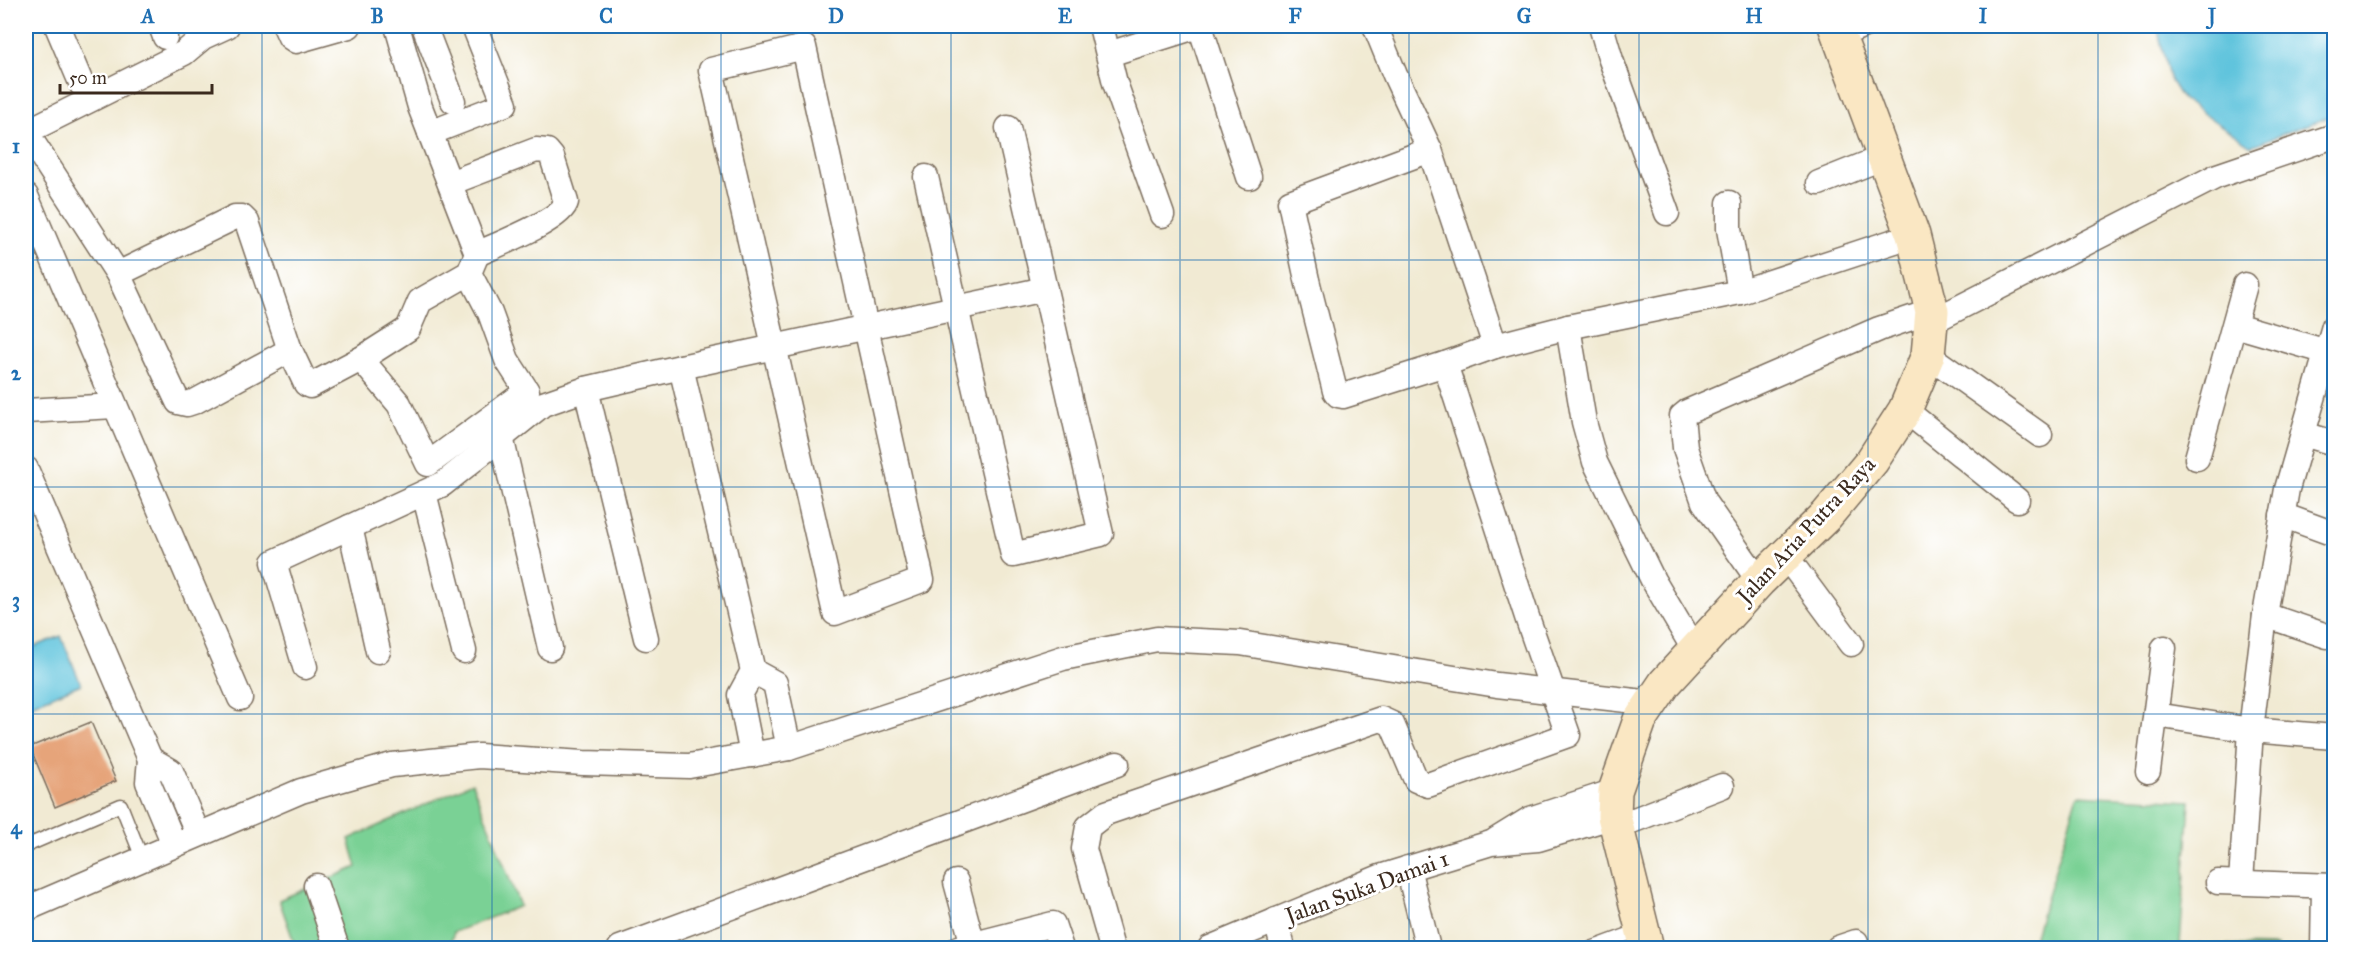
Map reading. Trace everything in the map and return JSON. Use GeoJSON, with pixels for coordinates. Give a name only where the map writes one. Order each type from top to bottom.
{"type":"FeatureCollection","features":[{"type":"Feature","properties":{"kind":"main road","name":"Jalan Aria Putra Raya"},"geometry":{"type":"LineString","coordinates":[[1615,811],[1640,720],[1665,683],[1759,581],[1826,516],[1872,461],[1905,410],[1928,355],[1932,316],[1913,235],[1838,33]]}},
{"type":"Feature","properties":{"kind":"main road"},"geometry":{"type":"LineString","coordinates":[[1615,811],[1644,939]]}},
{"type":"Feature","properties":{"kind":"street"},"geometry":{"type":"LineString","coordinates":[[57,26],[82,85]]}},
{"type":"Feature","properties":{"kind":"street"},"geometry":{"type":"LineString","coordinates":[[227,26],[203,37],[184,53],[26,132],[118,274],[178,402],[188,404],[196,401],[290,350]]}},
{"type":"Feature","properties":{"kind":"street"},"geometry":{"type":"LineString","coordinates":[[285,26],[290,37],[296,41],[349,26]]}},
{"type":"Feature","properties":{"kind":"street"},"geometry":{"type":"LineString","coordinates":[[361,359],[399,404],[428,464],[527,391],[507,360],[490,313],[450,183],[420,107],[397,26]]}},
{"type":"Feature","properties":{"kind":"street"},"geometry":{"type":"LineString","coordinates":[[424,26],[453,101]]}},
{"type":"Feature","properties":{"kind":"street"},"geometry":{"type":"LineString","coordinates":[[430,133],[505,104],[474,26]]}},
{"type":"Feature","properties":{"kind":"street"},"geometry":{"type":"LineString","coordinates":[[1101,26],[1115,83],[1162,215]]}},
{"type":"Feature","properties":{"kind":"street"},"geometry":{"type":"LineString","coordinates":[[1109,54],[1199,26],[1249,177]]}},
{"type":"Feature","properties":{"kind":"street"},"geometry":{"type":"LineString","coordinates":[[1375,26],[1430,150],[1495,346]]}},
{"type":"Feature","properties":{"kind":"street"},"geometry":{"type":"LineString","coordinates":[[1601,26],[1611,60],[1667,213]]}},
{"type":"Feature","properties":{"kind":"street"},"geometry":{"type":"LineString","coordinates":[[804,47],[922,580],[835,613],[774,347],[711,70],[804,47]]}},
{"type":"Feature","properties":{"kind":"street"},"geometry":{"type":"LineString","coordinates":[[926,177],[1013,555],[1101,534],[1008,128]]}},
{"type":"Feature","properties":{"kind":"street"},"geometry":{"type":"LineString","coordinates":[[1759,581],[1704,502],[1685,448],[1682,416],[1687,412],[1879,329],[1932,316],[2217,176],[2333,138]]}},
{"type":"Feature","properties":{"kind":"street"},"geometry":{"type":"LineString","coordinates":[[118,274],[235,218],[243,217],[248,222],[290,350],[306,384],[310,386],[361,359],[408,329],[420,301],[473,263],[552,219],[564,209],[566,202],[552,157],[547,151],[536,150],[450,183]]}},
{"type":"Feature","properties":{"kind":"street"},"geometry":{"type":"LineString","coordinates":[[1430,150],[1290,202],[1335,391],[1338,395],[1343,396],[1495,346],[1568,327],[1740,292],[1913,235]]}},
{"type":"Feature","properties":{"kind":"street"},"geometry":{"type":"LineString","coordinates":[[1819,183],[1884,157]]}},
{"type":"Feature","properties":{"kind":"street"},"geometry":{"type":"LineString","coordinates":[[26,196],[240,698]]}},
{"type":"Feature","properties":{"kind":"street"},"geometry":{"type":"LineString","coordinates":[[1729,203],[1729,229],[1740,292]]}},
{"type":"Feature","properties":{"kind":"street"},"geometry":{"type":"LineString","coordinates":[[2197,458],[2245,285]]}},
{"type":"Feature","properties":{"kind":"street"},"geometry":{"type":"LineString","coordinates":[[304,667],[274,562],[443,484],[543,404],[586,389],[681,367],[1045,289]]}},
{"type":"Feature","properties":{"kind":"street"},"geometry":{"type":"LineString","coordinates":[[2235,325],[2327,352]]}},
{"type":"Feature","properties":{"kind":"street"},"geometry":{"type":"LineString","coordinates":[[2323,948],[2329,886],[2229,882],[2265,615],[2282,515],[2287,489],[2334,326]]}},
{"type":"Feature","properties":{"kind":"street"},"geometry":{"type":"LineString","coordinates":[[1568,327],[1584,422],[1595,462],[1653,580],[1695,651]]}},
{"type":"Feature","properties":{"kind":"street"},"geometry":{"type":"LineString","coordinates":[[1928,355],[2040,435]]}},
{"type":"Feature","properties":{"kind":"street"},"geometry":{"type":"LineString","coordinates":[[1112,948],[1084,849],[1088,826],[1106,813],[1381,719],[1392,724],[1416,780],[1428,785],[1568,735],[1445,364]]}},
{"type":"Feature","properties":{"kind":"street"},"geometry":{"type":"LineString","coordinates":[[681,367],[753,671],[740,695],[752,755]]}},
{"type":"Feature","properties":{"kind":"street"},"geometry":{"type":"LineString","coordinates":[[586,389],[646,638]]}},
{"type":"Feature","properties":{"kind":"street"},"geometry":{"type":"LineString","coordinates":[[26,411],[115,405]]}},
{"type":"Feature","properties":{"kind":"street"},"geometry":{"type":"LineString","coordinates":[[1905,410],[2017,500]]}},
{"type":"Feature","properties":{"kind":"street"},"geometry":{"type":"LineString","coordinates":[[2303,434],[2334,443]]}},
{"type":"Feature","properties":{"kind":"street"},"geometry":{"type":"LineString","coordinates":[[501,437],[550,648]]}},
{"type":"Feature","properties":{"kind":"street"},"geometry":{"type":"LineString","coordinates":[[26,469],[150,759],[148,782],[174,844]]}},
{"type":"Feature","properties":{"kind":"street"},"geometry":{"type":"LineString","coordinates":[[424,493],[464,651]]}},
{"type":"Feature","properties":{"kind":"street"},"geometry":{"type":"LineString","coordinates":[[2282,515],[2334,534]]}},
{"type":"Feature","properties":{"kind":"street"},"geometry":{"type":"LineString","coordinates":[[350,527],[378,651]]}},
{"type":"Feature","properties":{"kind":"street"},"geometry":{"type":"LineString","coordinates":[[1785,555],[1851,644]]}},
{"type":"Feature","properties":{"kind":"street"},"geometry":{"type":"LineString","coordinates":[[2265,615],[2327,636]]}},
{"type":"Feature","properties":{"kind":"street"},"geometry":{"type":"LineString","coordinates":[[26,909],[174,844],[301,792],[392,765],[479,756],[583,763],[688,766],[789,748],[1064,658],[1157,639],[1240,643],[1497,685],[1652,703]]}},
{"type":"Feature","properties":{"kind":"street"},"geometry":{"type":"LineString","coordinates":[[2148,771],[2164,648]]}},
{"type":"Feature","properties":{"kind":"street"},"geometry":{"type":"LineString","coordinates":[[753,671],[775,683],[789,748]]}},
{"type":"Feature","properties":{"kind":"street"},"geometry":{"type":"LineString","coordinates":[[2156,715],[2251,730],[2334,737]]}},
{"type":"Feature","properties":{"kind":"street"},"geometry":{"type":"LineString","coordinates":[[150,759],[171,771],[198,834]]}},
{"type":"Feature","properties":{"kind":"street"},"geometry":{"type":"LineString","coordinates":[[620,948],[1117,764]]}},
{"type":"Feature","properties":{"kind":"street","name":"Jalan Suka Damai 1"},"geometry":{"type":"LineString","coordinates":[[1210,948],[1380,877],[1491,843],[1530,819],[1615,811],[1722,786]]}},
{"type":"Feature","properties":{"kind":"street"},"geometry":{"type":"LineString","coordinates":[[1408,868],[1428,948]]}},
{"type":"Feature","properties":{"kind":"street"},"geometry":{"type":"LineString","coordinates":[[956,882],[966,947],[1053,924],[1061,948]]}},
{"type":"Feature","properties":{"kind":"street"},"geometry":{"type":"LineString","coordinates":[[316,886],[338,948]]}},
{"type":"Feature","properties":{"kind":"street"},"geometry":{"type":"LineString","coordinates":[[1276,920],[1283,948]]}},
{"type":"Feature","properties":{"kind":"lane"},"geometry":{"type":"LineString","coordinates":[[1838,33],[1877,26]]}},
{"type":"Feature","properties":{"kind":"lane"},"geometry":{"type":"LineString","coordinates":[[28,841],[121,805],[142,858]]}},
{"type":"Feature","properties":{"kind":"lane"},"geometry":{"type":"LineString","coordinates":[[1592,948],[1644,939]]}},
{"type":"Feature","properties":{"kind":"green space"},"geometry":{"type":"Polygon","coordinates":[[[472,783],[520,906],[454,932],[449,948],[343,948],[339,938],[307,948],[296,948],[279,900],[357,867],[349,839],[472,783]]]}},
{"type":"Feature","properties":{"kind":"green space"},"geometry":{"type":"Polygon","coordinates":[[[2078,795],[2190,801],[2180,944],[2277,946],[2278,948],[2031,948],[2078,795]]]}},
{"type":"Feature","properties":{"kind":"water"},"geometry":{"type":"Polygon","coordinates":[[[2157,26],[2334,26],[2334,115],[2251,146],[2182,99],[2169,78],[2157,26]]]}},
{"type":"Feature","properties":{"kind":"water"},"geometry":{"type":"Polygon","coordinates":[[[61,636],[81,684],[26,707],[26,650],[61,636]]]}},
{"type":"Feature","properties":{"kind":"building"},"geometry":{"type":"Polygon","coordinates":[[[91,722],[116,781],[55,807],[30,747],[91,722]]]}}]}
